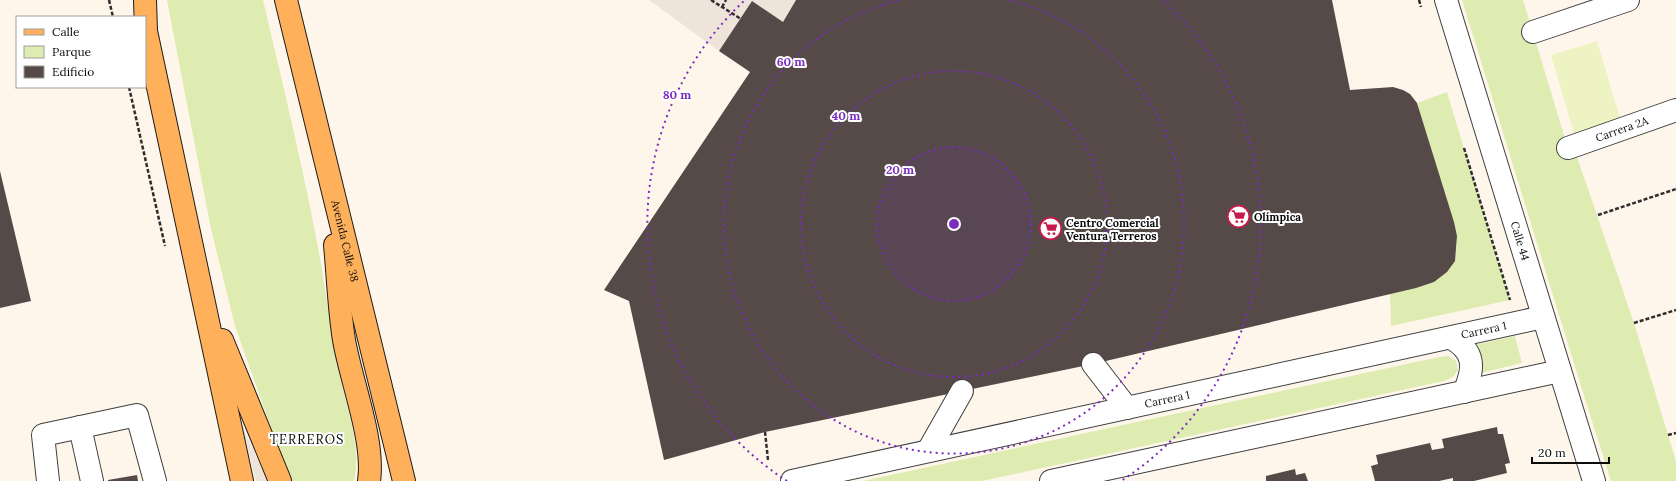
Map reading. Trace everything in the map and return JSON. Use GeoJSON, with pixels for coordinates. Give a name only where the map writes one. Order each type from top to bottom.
{"type":"FeatureCollection","features":[{"type":"Feature","properties":{"kind":"main road"},"geometry":{"type":"LineString","coordinates":[[137,0],[141,16]]}},
{"type":"Feature","properties":{"kind":"main road"},"geometry":{"type":"LineString","coordinates":[[144,16],[145,0]]}},
{"type":"Feature","properties":{"kind":"main road","name":"Avenida Calle 38"},"geometry":{"type":"LineString","coordinates":[[286,0],[404,481]]}},
{"type":"Feature","properties":{"kind":"main road"},"geometry":{"type":"LineString","coordinates":[[146,34],[242,481]]}},
{"type":"Feature","properties":{"kind":"main road"},"geometry":{"type":"LineString","coordinates":[[328,170],[344,339],[366,437],[371,470],[369,481]]}},
{"type":"Feature","properties":{"kind":"main road"},"geometry":{"type":"LineString","coordinates":[[201,288],[280,481]]}},
{"type":"Feature","properties":{"kind":"street","name":"Calle 44"},"geometry":{"type":"LineString","coordinates":[[1446,0],[1594,481]]}},
{"type":"Feature","properties":{"kind":"street"},"geometry":{"type":"LineString","coordinates":[[1533,32],[1628,0]]}},
{"type":"Feature","properties":{"kind":"street","name":"Carrera 2A"},"geometry":{"type":"LineString","coordinates":[[1568,148],[1676,110]]}},
{"type":"Feature","properties":{"kind":"street","name":"Carrera 1"},"geometry":{"type":"LineString","coordinates":[[792,481],[1543,317]]}},
{"type":"Feature","properties":{"kind":"street"},"geometry":{"type":"LineString","coordinates":[[1451,338],[1461,343],[1471,360],[1472,370],[1464,392]]}},
{"type":"Feature","properties":{"kind":"street"},"geometry":{"type":"LineString","coordinates":[[1093,364],[1127,408]]}},
{"type":"Feature","properties":{"kind":"street"},"geometry":{"type":"LineString","coordinates":[[1051,481],[1560,371]]}},
{"type":"Feature","properties":{"kind":"street"},"geometry":{"type":"LineString","coordinates":[[928,451],[962,391]]}},
{"type":"Feature","properties":{"kind":"street"},"geometry":{"type":"LineString","coordinates":[[48,481],[43,435],[137,415],[156,481]]}},
{"type":"Feature","properties":{"kind":"street"},"geometry":{"type":"LineString","coordinates":[[80,427],[92,481]]}},
{"type":"Feature","properties":{"kind":"path"},"geometry":{"type":"LineString","coordinates":[[109,0],[113,16]]}},
{"type":"Feature","properties":{"kind":"path"},"geometry":{"type":"LineString","coordinates":[[711,0],[741,19]]}},
{"type":"Feature","properties":{"kind":"path"},"geometry":{"type":"LineString","coordinates":[[722,7],[726,0]]}},
{"type":"Feature","properties":{"kind":"path"},"geometry":{"type":"LineString","coordinates":[[1419,0],[1423,14]]}},
{"type":"Feature","properties":{"kind":"path"},"geometry":{"type":"LineString","coordinates":[[1463,144],[1510,300]]}},
{"type":"Feature","properties":{"kind":"path"},"geometry":{"type":"LineString","coordinates":[[1598,215],[1676,189]]}},
{"type":"Feature","properties":{"kind":"path"},"geometry":{"type":"LineString","coordinates":[[1634,323],[1676,310]]}},
{"type":"Feature","properties":{"kind":"path"},"geometry":{"type":"LineString","coordinates":[[765,432],[768,460]]}},
{"type":"Feature","properties":{"kind":"path"},"geometry":{"type":"LineString","coordinates":[[1668,435],[1676,433]]}},
{"type":"Feature","properties":{"kind":"green space"},"geometry":{"type":"Polygon","coordinates":[[[167,0],[263,0],[307,193],[320,258],[337,362],[354,437],[356,467],[354,481],[291,481],[284,464],[235,326],[211,229],[167,0]]]}},
{"type":"Feature","properties":{"kind":"green space"},"geometry":{"type":"Polygon","coordinates":[[[1462,0],[1523,0],[1568,148],[1577,157],[1634,323],[1676,461],[1676,481],[1611,481],[1462,0]]]}},
{"type":"Feature","properties":{"kind":"green space"},"geometry":{"type":"Polygon","coordinates":[[[1597,41],[1621,121],[1574,134],[1551,55],[1597,41]]]}},
{"type":"Feature","properties":{"kind":"green space"},"geometry":{"type":"Polygon","coordinates":[[[1447,92],[1510,300],[1391,326],[1390,293],[1433,281],[1443,275],[1451,267],[1455,256],[1457,241],[1454,222],[1417,103],[1447,92]]]}},
{"type":"Feature","properties":{"kind":"green space"},"geometry":{"type":"Polygon","coordinates":[[[1515,336],[1522,363],[1481,373],[1483,359],[1475,345],[1515,336]]]}},
{"type":"Feature","properties":{"kind":"green space"},"geometry":{"type":"Polygon","coordinates":[[[1449,356],[1456,361],[1458,370],[1453,377],[1444,381],[982,481],[863,481],[1439,357],[1449,356]]]}},
{"type":"Feature","properties":{"kind":"shaded area"},"geometry":{"type":"Polygon","coordinates":[[[649,0],[796,0],[783,22],[741,19],[719,51],[649,0]]]}},
{"type":"Feature","properties":{"kind":"shaded area"},"geometry":{"type":"Polygon","coordinates":[[[242,426],[268,481],[256,481],[242,426]]]}},
{"type":"Feature","properties":{"kind":"building","name":"Centro Comercial Ventura Terreros"},"geometry":{"type":"Polygon","coordinates":[[[796,0],[1332,0],[1350,90],[1393,87],[1410,94],[1417,103],[1454,222],[1457,236],[1455,261],[1447,272],[1434,282],[1416,288],[1093,364],[765,432],[664,460],[629,301],[604,290],[750,72],[719,51],[752,1],[783,22],[796,0]]]}},
{"type":"Feature","properties":{"kind":"building"},"geometry":{"type":"Polygon","coordinates":[[[0,171],[31,301],[0,308],[0,171]]]}},
{"type":"Feature","properties":{"kind":"building"},"geometry":{"type":"Polygon","coordinates":[[[1497,427],[1498,434],[1503,434],[1510,463],[1505,464],[1507,473],[1474,481],[1453,481],[1453,478],[1439,481],[1375,481],[1371,466],[1378,464],[1376,455],[1430,443],[1432,450],[1444,448],[1442,439],[1497,427]]]}},
{"type":"Feature","properties":{"kind":"building"},"geometry":{"type":"Polygon","coordinates":[[[1295,469],[1296,475],[1305,473],[1308,481],[1266,481],[1266,476],[1295,469]]]}},
{"type":"Feature","properties":{"kind":"building"},"geometry":{"type":"Polygon","coordinates":[[[137,475],[138,481],[108,481],[108,480],[137,475]]]}},
{"type":"Feature","properties":{"kind":"place","name":"Olímpica"},"geometry":{"type":"Point","coordinates":[1238,217]}},
{"type":"Feature","properties":{"kind":"place","name":"Centro Comercial Ventura Terreros"},"geometry":{"type":"Point","coordinates":[1050,229]}},
{"type":"Feature","properties":{"kind":"district","name":"TERREROS"},"geometry":{"type":"Point","coordinates":[307,439]}}]}
